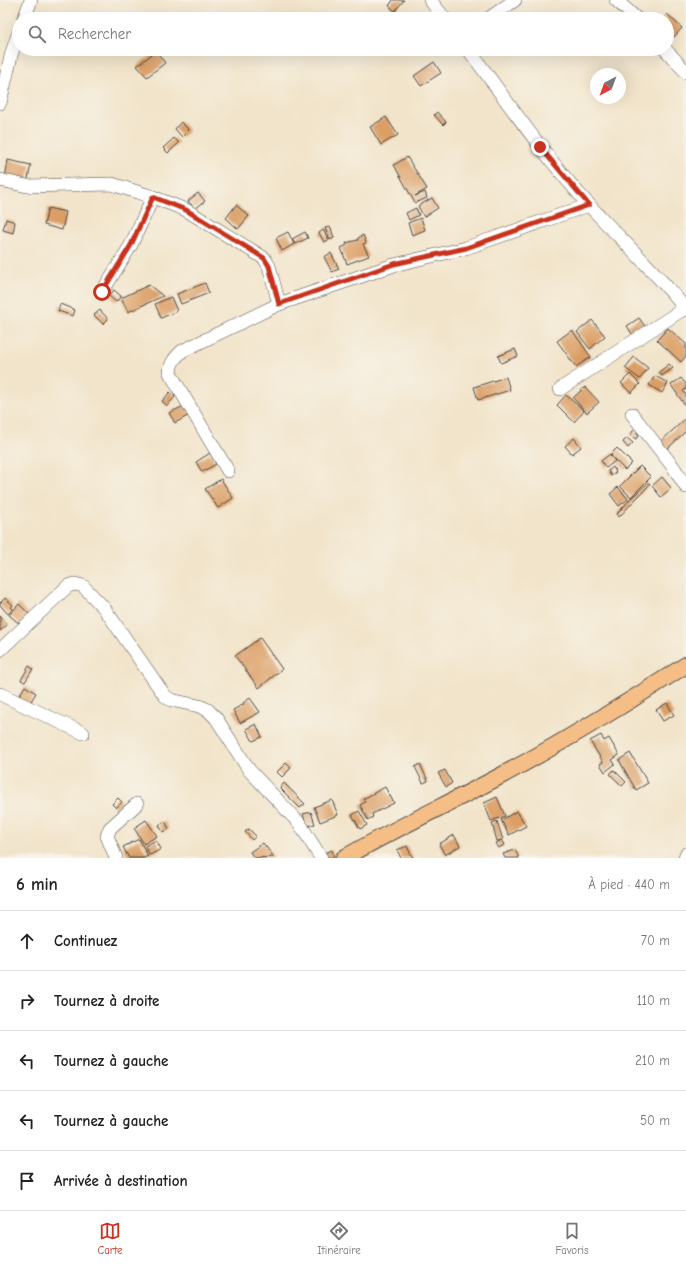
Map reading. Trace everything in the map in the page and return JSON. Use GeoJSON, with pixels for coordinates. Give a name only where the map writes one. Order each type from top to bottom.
{"type":"FeatureCollection","features":[{"type":"Feature","properties":{"kind":"main road"},"geometry":{"type":"LineString","coordinates":[[344,858],[376,839],[491,781],[564,741],[686,665]]}},
{"type":"Feature","properties":{"kind":"street"},"geometry":{"type":"LineString","coordinates":[[27,12],[31,0]]}},
{"type":"Feature","properties":{"kind":"street"},"geometry":{"type":"LineString","coordinates":[[430,0],[439,12]]}},
{"type":"Feature","properties":{"kind":"street"},"geometry":{"type":"LineString","coordinates":[[498,12],[515,0]]}},
{"type":"Feature","properties":{"kind":"street"},"geometry":{"type":"LineString","coordinates":[[616,0],[629,12]]}},
{"type":"Feature","properties":{"kind":"street"},"geometry":{"type":"LineString","coordinates":[[0,103],[12,52]]}},
{"type":"Feature","properties":{"kind":"street"},"geometry":{"type":"LineString","coordinates":[[473,56],[540,147],[589,205],[655,274],[685,309],[560,389]]}},
{"type":"Feature","properties":{"kind":"street"},"geometry":{"type":"LineString","coordinates":[[671,56],[686,72]]}},
{"type":"Feature","properties":{"kind":"street"},"geometry":{"type":"LineString","coordinates":[[0,180],[27,186],[112,184],[153,197],[186,210],[264,258],[269,266],[279,304]]}},
{"type":"Feature","properties":{"kind":"street"},"geometry":{"type":"LineString","coordinates":[[102,292],[131,245],[153,197]]}},
{"type":"Feature","properties":{"kind":"street"},"geometry":{"type":"LineString","coordinates":[[228,471],[170,373],[170,366],[173,359],[182,351],[279,304],[394,264],[466,248],[589,205]]}},
{"type":"Feature","properties":{"kind":"street"},"geometry":{"type":"LineString","coordinates":[[632,414],[674,468],[686,487]]}},
{"type":"Feature","properties":{"kind":"street"},"geometry":{"type":"LineString","coordinates":[[0,650],[68,586],[75,584],[83,586],[104,608],[164,696],[171,700],[200,706],[208,710],[216,718],[249,770],[300,824],[321,858]]}},
{"type":"Feature","properties":{"kind":"street"},"geometry":{"type":"LineString","coordinates":[[0,694],[82,733]]}},
{"type":"Feature","properties":{"kind":"street"},"geometry":{"type":"LineString","coordinates":[[116,858],[106,836],[110,828],[137,804]]}},
{"type":"Feature","properties":{"kind":"street"},"geometry":{"type":"LineString","coordinates":[[685,858],[686,854]]}},
{"type":"Feature","properties":{"kind":"building"},"geometry":{"type":"Polygon","coordinates":[[[393,0],[404,0],[395,11],[389,6],[393,0]]]}},
{"type":"Feature","properties":{"kind":"building"},"geometry":{"type":"Polygon","coordinates":[[[674,21],[682,28],[674,37],[674,21]]]}},
{"type":"Feature","properties":{"kind":"building"},"geometry":{"type":"Polygon","coordinates":[[[150,56],[160,56],[165,63],[147,77],[137,66],[150,56]]]}},
{"type":"Feature","properties":{"kind":"building"},"geometry":{"type":"Polygon","coordinates":[[[434,62],[441,73],[421,86],[414,76],[434,62]]]}},
{"type":"Feature","properties":{"kind":"building"},"geometry":{"type":"Polygon","coordinates":[[[437,112],[446,122],[443,125],[434,115],[437,112]]]}},
{"type":"Feature","properties":{"kind":"building"},"geometry":{"type":"Polygon","coordinates":[[[386,117],[398,135],[381,145],[370,127],[386,117]]]}},
{"type":"Feature","properties":{"kind":"building"},"geometry":{"type":"Polygon","coordinates":[[[181,122],[189,130],[182,137],[175,129],[181,122]]]}},
{"type":"Feature","properties":{"kind":"building"},"geometry":{"type":"Polygon","coordinates":[[[174,138],[179,143],[168,153],[163,148],[174,138]]]}},
{"type":"Feature","properties":{"kind":"building"},"geometry":{"type":"Polygon","coordinates":[[[407,157],[427,189],[415,196],[425,192],[427,198],[415,203],[394,165],[407,157]]]}},
{"type":"Feature","properties":{"kind":"building"},"geometry":{"type":"Polygon","coordinates":[[[8,160],[31,165],[27,183],[5,178],[8,160]]]}},
{"type":"Feature","properties":{"kind":"building"},"geometry":{"type":"Polygon","coordinates":[[[198,193],[205,201],[195,209],[188,201],[198,193]]]}},
{"type":"Feature","properties":{"kind":"building"},"geometry":{"type":"Polygon","coordinates":[[[432,198],[438,208],[424,217],[418,206],[432,198]]]}},
{"type":"Feature","properties":{"kind":"building"},"geometry":{"type":"Polygon","coordinates":[[[236,205],[249,216],[238,229],[226,218],[236,205]]]}},
{"type":"Feature","properties":{"kind":"building"},"geometry":{"type":"Polygon","coordinates":[[[48,208],[66,212],[62,230],[44,225],[48,208]]]}},
{"type":"Feature","properties":{"kind":"building"},"geometry":{"type":"Polygon","coordinates":[[[416,208],[419,215],[409,220],[406,213],[416,208]]]}},
{"type":"Feature","properties":{"kind":"building"},"geometry":{"type":"Polygon","coordinates":[[[421,218],[425,230],[412,235],[408,223],[421,218]]]}},
{"type":"Feature","properties":{"kind":"building"},"geometry":{"type":"Polygon","coordinates":[[[6,219],[15,222],[13,233],[3,230],[6,219]]]}},
{"type":"Feature","properties":{"kind":"building"},"geometry":{"type":"Polygon","coordinates":[[[325,228],[331,228],[334,238],[330,240],[325,228]]]}},
{"type":"Feature","properties":{"kind":"building"},"geometry":{"type":"Polygon","coordinates":[[[323,230],[329,240],[324,242],[319,233],[323,230]]]}},
{"type":"Feature","properties":{"kind":"building"},"geometry":{"type":"Polygon","coordinates":[[[288,232],[294,244],[282,251],[276,238],[288,232]]]}},
{"type":"Feature","properties":{"kind":"building"},"geometry":{"type":"Polygon","coordinates":[[[305,232],[308,238],[295,244],[292,239],[305,232]]]}},
{"type":"Feature","properties":{"kind":"building"},"geometry":{"type":"Polygon","coordinates":[[[363,235],[366,243],[363,244],[369,256],[347,264],[341,248],[347,245],[346,243],[358,240],[358,238],[363,235]]]}},
{"type":"Feature","properties":{"kind":"building"},"geometry":{"type":"Polygon","coordinates":[[[331,253],[339,269],[332,272],[324,257],[331,253]]]}},
{"type":"Feature","properties":{"kind":"building"},"geometry":{"type":"Polygon","coordinates":[[[205,283],[209,293],[181,304],[177,294],[205,283]]]}},
{"type":"Feature","properties":{"kind":"building"},"geometry":{"type":"Polygon","coordinates":[[[149,285],[163,296],[128,312],[121,298],[149,285]]]}},
{"type":"Feature","properties":{"kind":"building"},"geometry":{"type":"Polygon","coordinates":[[[114,290],[121,296],[116,302],[109,296],[114,290]]]}},
{"type":"Feature","properties":{"kind":"building"},"geometry":{"type":"Polygon","coordinates":[[[171,297],[177,311],[161,318],[155,304],[171,297]]]}},
{"type":"Feature","properties":{"kind":"building"},"geometry":{"type":"Polygon","coordinates":[[[60,304],[75,310],[73,316],[58,311],[60,304]]]}},
{"type":"Feature","properties":{"kind":"building"},"geometry":{"type":"Polygon","coordinates":[[[100,310],[108,319],[103,324],[94,315],[100,310]]]}},
{"type":"Feature","properties":{"kind":"building"},"geometry":{"type":"Polygon","coordinates":[[[639,318],[647,329],[634,337],[627,326],[639,318]]]}},
{"type":"Feature","properties":{"kind":"building"},"geometry":{"type":"Polygon","coordinates":[[[592,320],[605,336],[590,349],[577,332],[592,320]]]}},
{"type":"Feature","properties":{"kind":"building"},"geometry":{"type":"Polygon","coordinates":[[[668,328],[686,344],[686,356],[681,362],[657,340],[668,328]]]}},
{"type":"Feature","properties":{"kind":"building"},"geometry":{"type":"Polygon","coordinates":[[[572,330],[591,357],[576,367],[557,341],[572,330]]]}},
{"type":"Feature","properties":{"kind":"building"},"geometry":{"type":"Polygon","coordinates":[[[515,349],[518,356],[501,363],[498,356],[515,349]]]}},
{"type":"Feature","properties":{"kind":"building"},"geometry":{"type":"Polygon","coordinates":[[[634,357],[648,368],[640,379],[625,368],[634,357]]]}},
{"type":"Feature","properties":{"kind":"building"},"geometry":{"type":"Polygon","coordinates":[[[669,364],[673,368],[662,376],[659,372],[669,364]]]}},
{"type":"Feature","properties":{"kind":"building"},"geometry":{"type":"Polygon","coordinates":[[[630,374],[640,384],[631,393],[621,383],[630,374]]]}},
{"type":"Feature","properties":{"kind":"building"},"geometry":{"type":"Polygon","coordinates":[[[655,376],[668,383],[662,393],[649,385],[655,376]]]}},
{"type":"Feature","properties":{"kind":"building"},"geometry":{"type":"Polygon","coordinates":[[[506,377],[510,390],[478,400],[474,387],[506,377]]]}},
{"type":"Feature","properties":{"kind":"building"},"geometry":{"type":"Polygon","coordinates":[[[681,378],[686,384],[686,389],[683,391],[686,395],[686,407],[671,385],[681,378]]]}},
{"type":"Feature","properties":{"kind":"building"},"geometry":{"type":"Polygon","coordinates":[[[585,387],[599,402],[587,413],[573,398],[585,387]]]}},
{"type":"Feature","properties":{"kind":"building"},"geometry":{"type":"Polygon","coordinates":[[[170,392],[175,397],[167,406],[162,401],[170,392]]]}},
{"type":"Feature","properties":{"kind":"building"},"geometry":{"type":"Polygon","coordinates":[[[566,395],[584,411],[574,422],[557,405],[566,395]]]}},
{"type":"Feature","properties":{"kind":"building"},"geometry":{"type":"Polygon","coordinates":[[[186,405],[191,414],[175,423],[169,413],[186,405]]]}},
{"type":"Feature","properties":{"kind":"building"},"geometry":{"type":"Polygon","coordinates":[[[686,418],[686,431],[665,451],[658,444],[686,418]]]}},
{"type":"Feature","properties":{"kind":"building"},"geometry":{"type":"Polygon","coordinates":[[[634,430],[639,435],[636,439],[630,435],[634,430]]]}},
{"type":"Feature","properties":{"kind":"building"},"geometry":{"type":"Polygon","coordinates":[[[574,438],[581,447],[572,454],[565,446],[574,438]]]}},
{"type":"Feature","properties":{"kind":"building"},"geometry":{"type":"Polygon","coordinates":[[[627,438],[633,443],[628,448],[623,442],[627,438]]]}},
{"type":"Feature","properties":{"kind":"building"},"geometry":{"type":"Polygon","coordinates":[[[617,448],[632,463],[625,470],[610,455],[617,448]]]}},
{"type":"Feature","properties":{"kind":"building"},"geometry":{"type":"Polygon","coordinates":[[[210,453],[216,464],[202,472],[196,462],[210,453]]]}},
{"type":"Feature","properties":{"kind":"building"},"geometry":{"type":"Polygon","coordinates":[[[610,454],[615,461],[606,468],[601,461],[610,454]]]}},
{"type":"Feature","properties":{"kind":"building"},"geometry":{"type":"Polygon","coordinates":[[[640,466],[651,477],[631,497],[620,486],[640,466]]]}},
{"type":"Feature","properties":{"kind":"building"},"geometry":{"type":"Polygon","coordinates":[[[613,467],[616,472],[611,476],[608,471],[613,467]]]}},
{"type":"Feature","properties":{"kind":"building"},"geometry":{"type":"Polygon","coordinates":[[[662,477],[671,488],[661,497],[652,486],[662,477]]]}},
{"type":"Feature","properties":{"kind":"building"},"geometry":{"type":"Polygon","coordinates":[[[221,479],[233,498],[218,508],[205,489],[221,479]]]}},
{"type":"Feature","properties":{"kind":"building"},"geometry":{"type":"Polygon","coordinates":[[[648,483],[650,484],[619,517],[617,514],[630,499],[648,483]]]}},
{"type":"Feature","properties":{"kind":"building"},"geometry":{"type":"Polygon","coordinates":[[[618,487],[628,499],[619,506],[610,494],[618,487]]]}},
{"type":"Feature","properties":{"kind":"building"},"geometry":{"type":"Polygon","coordinates":[[[5,598],[13,605],[11,607],[13,609],[8,614],[0,605],[5,598]]]}},
{"type":"Feature","properties":{"kind":"building"},"geometry":{"type":"Polygon","coordinates":[[[19,604],[30,615],[21,625],[9,615],[19,604]]]}},
{"type":"Feature","properties":{"kind":"building"},"geometry":{"type":"Polygon","coordinates":[[[0,616],[7,625],[0,631],[0,616]]]}},
{"type":"Feature","properties":{"kind":"building"},"geometry":{"type":"Polygon","coordinates":[[[260,638],[282,669],[259,688],[235,656],[260,638]]]}},
{"type":"Feature","properties":{"kind":"building"},"geometry":{"type":"Polygon","coordinates":[[[29,666],[33,669],[25,682],[21,680],[29,666]]]}},
{"type":"Feature","properties":{"kind":"building"},"geometry":{"type":"Polygon","coordinates":[[[25,686],[36,693],[28,706],[17,699],[25,686]]]}},
{"type":"Feature","properties":{"kind":"building"},"geometry":{"type":"Polygon","coordinates":[[[250,698],[260,712],[240,723],[233,710],[244,704],[243,703],[250,698]]]}},
{"type":"Feature","properties":{"kind":"building"},"geometry":{"type":"Polygon","coordinates":[[[667,703],[674,715],[663,721],[656,710],[667,703]]]}},
{"type":"Feature","properties":{"kind":"building"},"geometry":{"type":"Polygon","coordinates":[[[256,724],[262,737],[253,741],[246,729],[256,724]]]}},
{"type":"Feature","properties":{"kind":"building"},"geometry":{"type":"Polygon","coordinates":[[[601,735],[604,741],[609,738],[619,755],[612,760],[615,764],[605,772],[600,764],[603,762],[590,741],[601,735]]]}},
{"type":"Feature","properties":{"kind":"building"},"geometry":{"type":"Polygon","coordinates":[[[630,753],[648,783],[636,790],[619,760],[630,753]]]}},
{"type":"Feature","properties":{"kind":"building"},"geometry":{"type":"Polygon","coordinates":[[[286,763],[291,768],[282,777],[277,772],[286,763]]]}},
{"type":"Feature","properties":{"kind":"building"},"geometry":{"type":"Polygon","coordinates":[[[420,764],[428,781],[423,783],[415,767],[420,764]]]}},
{"type":"Feature","properties":{"kind":"building"},"geometry":{"type":"Polygon","coordinates":[[[445,770],[452,783],[446,787],[438,773],[445,770]]]}},
{"type":"Feature","properties":{"kind":"building"},"geometry":{"type":"Polygon","coordinates":[[[614,770],[626,782],[622,786],[610,774],[614,770]]]}},
{"type":"Feature","properties":{"kind":"building"},"geometry":{"type":"Polygon","coordinates":[[[284,783],[305,804],[300,808],[280,788],[284,783]]]}},
{"type":"Feature","properties":{"kind":"building"},"geometry":{"type":"Polygon","coordinates":[[[385,787],[394,803],[372,814],[373,817],[368,820],[360,805],[365,802],[363,799],[385,787]]]}},
{"type":"Feature","properties":{"kind":"building"},"geometry":{"type":"Polygon","coordinates":[[[497,797],[505,816],[491,821],[484,803],[497,797]]]}},
{"type":"Feature","properties":{"kind":"building"},"geometry":{"type":"Polygon","coordinates":[[[118,798],[122,802],[116,808],[112,804],[118,798]]]}},
{"type":"Feature","properties":{"kind":"building"},"geometry":{"type":"Polygon","coordinates":[[[332,800],[338,815],[320,822],[314,807],[332,800]]]}},
{"type":"Feature","properties":{"kind":"building"},"geometry":{"type":"Polygon","coordinates":[[[359,811],[367,825],[360,829],[352,815],[359,811]]]}},
{"type":"Feature","properties":{"kind":"building"},"geometry":{"type":"Polygon","coordinates":[[[517,811],[526,826],[509,835],[501,820],[517,811]]]}},
{"type":"Feature","properties":{"kind":"building"},"geometry":{"type":"Polygon","coordinates":[[[311,812],[315,824],[307,826],[303,814],[311,812]]]}},
{"type":"Feature","properties":{"kind":"building"},"geometry":{"type":"Polygon","coordinates":[[[146,820],[157,836],[144,844],[134,828],[146,820]]]}},
{"type":"Feature","properties":{"kind":"building"},"geometry":{"type":"Polygon","coordinates":[[[165,821],[169,829],[163,832],[159,825],[165,821]]]}},
{"type":"Feature","properties":{"kind":"building"},"geometry":{"type":"Polygon","coordinates":[[[497,821],[503,840],[497,841],[492,823],[497,821]]]}},
{"type":"Feature","properties":{"kind":"building"},"geometry":{"type":"Polygon","coordinates":[[[249,829],[256,836],[252,840],[245,832],[249,829]]]}},
{"type":"Feature","properties":{"kind":"building"},"geometry":{"type":"Polygon","coordinates":[[[454,835],[460,846],[445,855],[439,844],[454,835]]]}},
{"type":"Feature","properties":{"kind":"building"},"geometry":{"type":"Polygon","coordinates":[[[139,839],[148,856],[144,858],[129,858],[123,847],[139,839]]]}},
{"type":"Feature","properties":{"kind":"building"},"geometry":{"type":"Polygon","coordinates":[[[156,840],[161,849],[150,855],[145,846],[156,840]]]}},
{"type":"Feature","properties":{"kind":"building"},"geometry":{"type":"Polygon","coordinates":[[[502,840],[505,845],[498,848],[496,843],[502,840]]]}},
{"type":"Feature","properties":{"kind":"building"},"geometry":{"type":"Polygon","coordinates":[[[263,843],[274,857],[254,858],[250,852],[263,843]]]}},
{"type":"Feature","properties":{"kind":"building"},"geometry":{"type":"Polygon","coordinates":[[[407,846],[414,858],[401,858],[397,850],[407,846]]]}},
{"type":"Feature","properties":{"kind":"building"},"geometry":{"type":"Polygon","coordinates":[[[332,850],[334,857],[326,858],[325,853],[332,850]]]}},
{"type":"Feature","properties":{"kind":"building"},"geometry":{"type":"Polygon","coordinates":[[[515,850],[519,858],[505,858],[503,854],[515,850]]]}},
{"type":"Feature","properties":{"kind":"route"},"geometry":{"type":"LineString","coordinates":[[102,292],[131,245],[153,197],[186,210],[264,258],[269,266],[279,304],[394,264],[466,248],[589,205],[540,147]]}}]}
